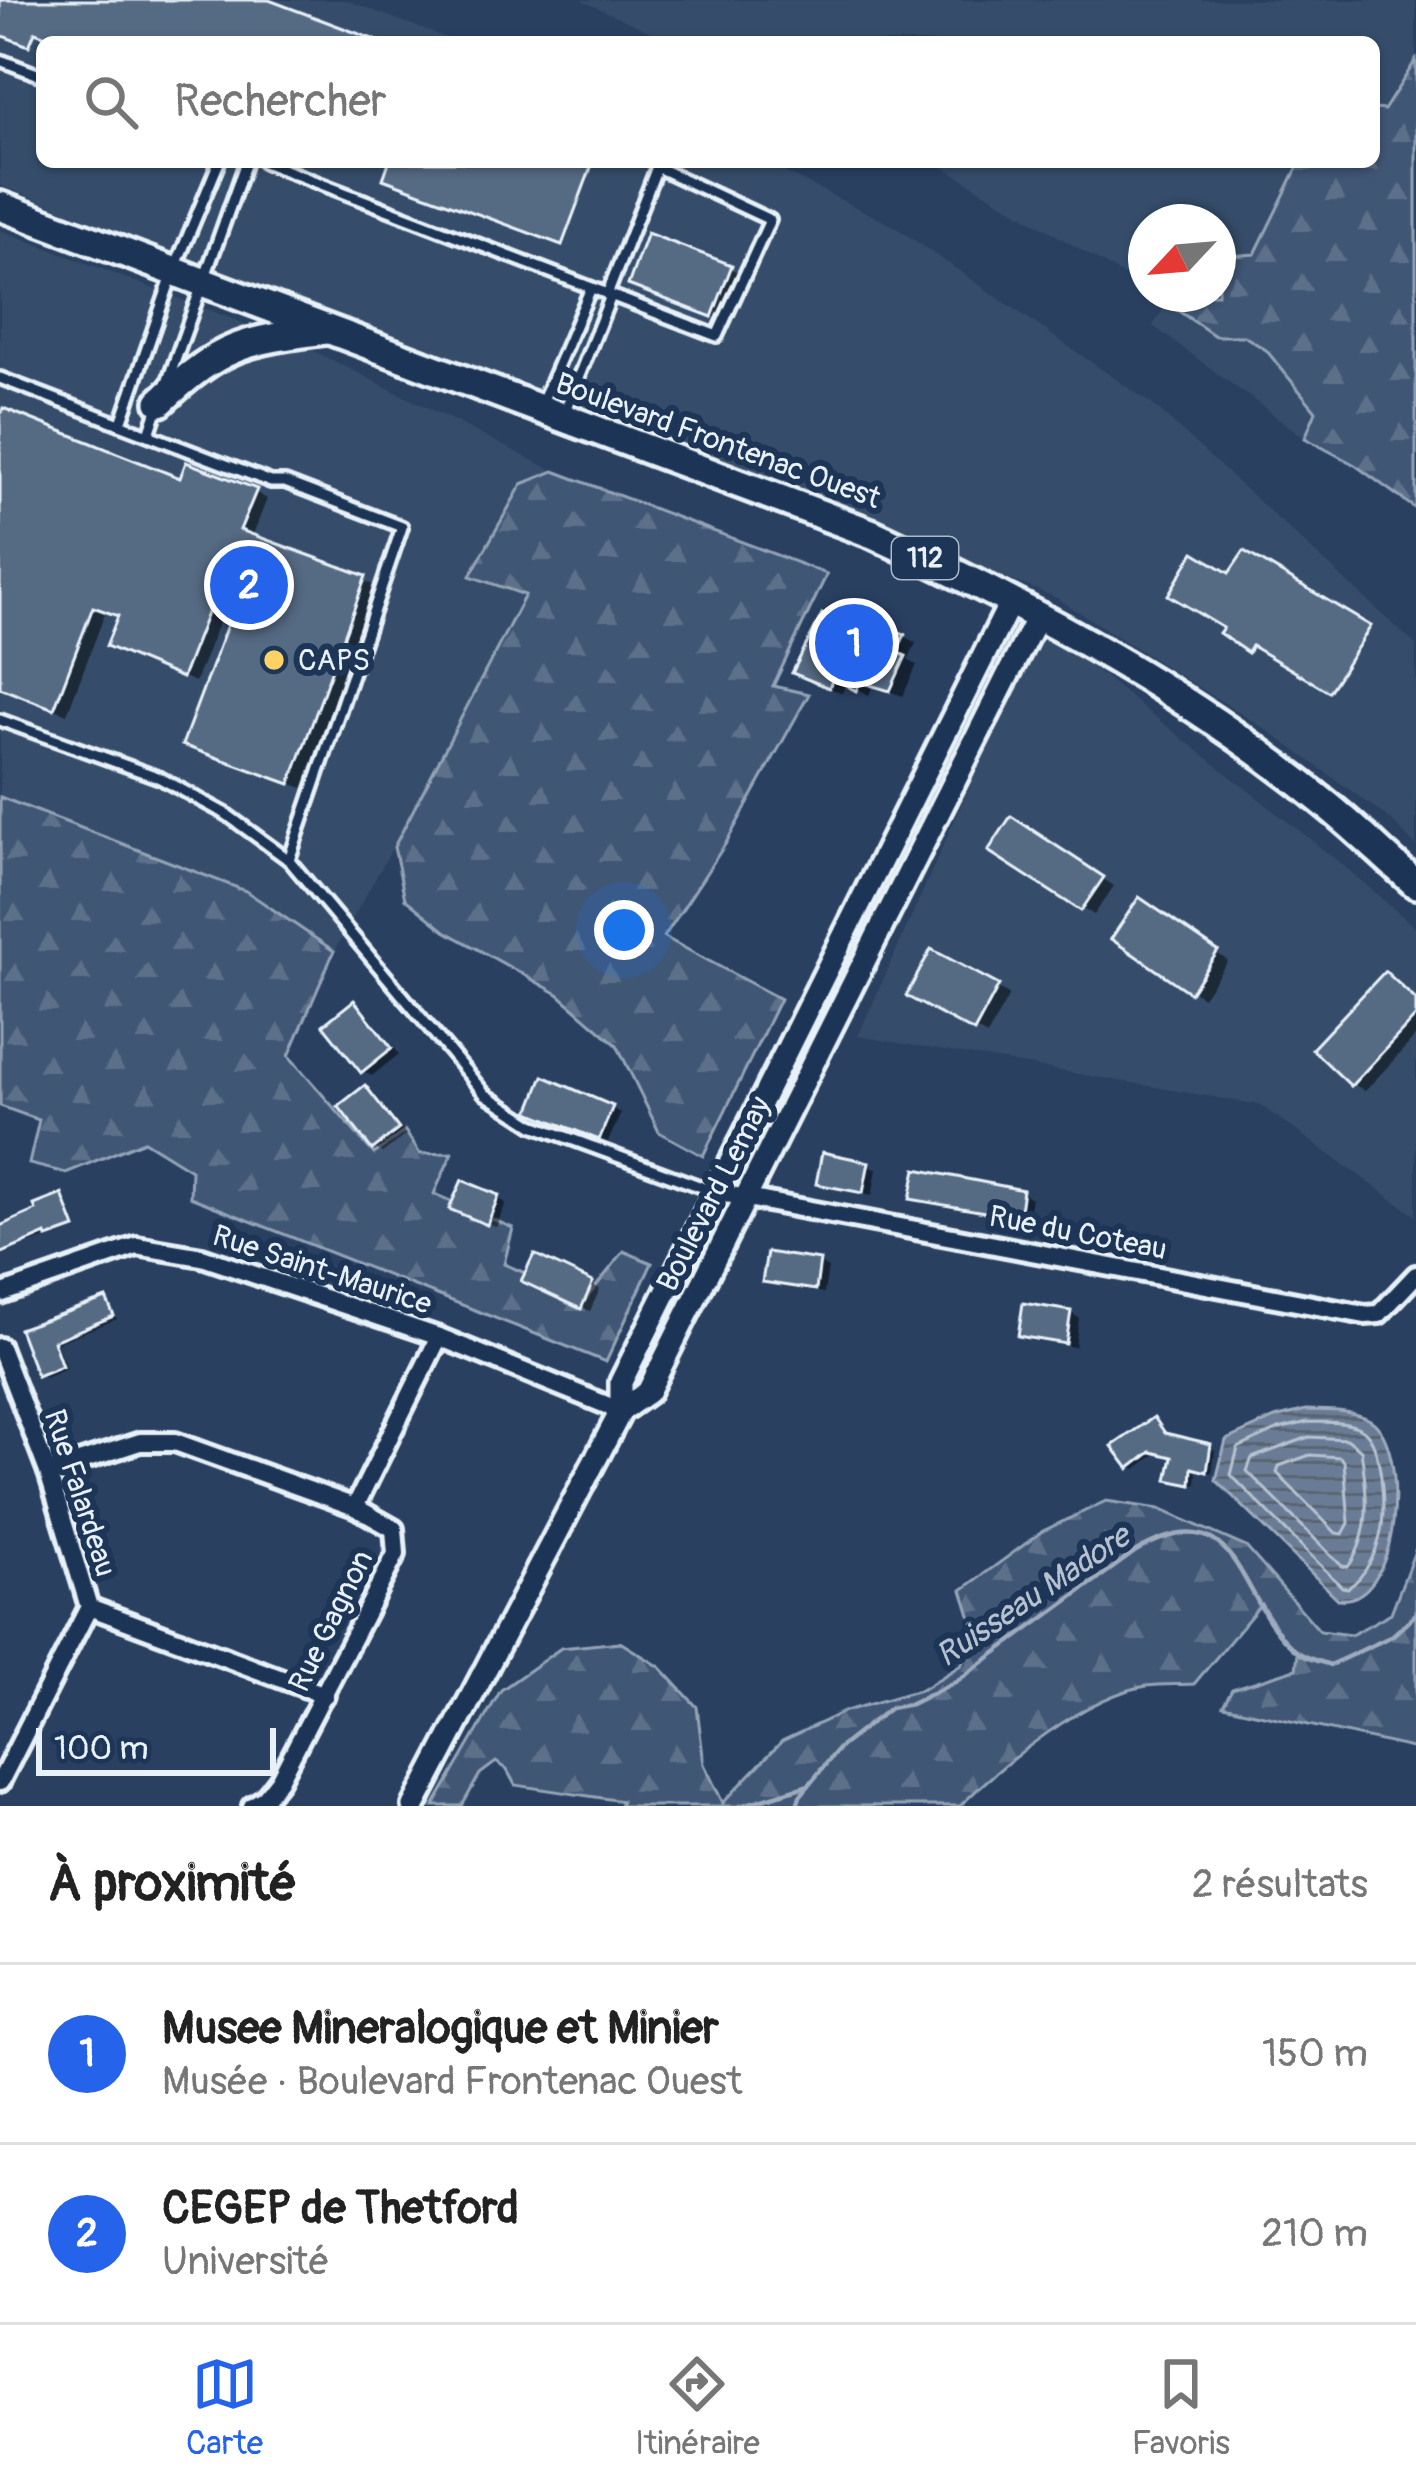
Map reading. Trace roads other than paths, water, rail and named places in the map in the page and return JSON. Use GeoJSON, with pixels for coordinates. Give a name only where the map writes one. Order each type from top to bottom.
{"type":"FeatureCollection","features":[{"type":"Feature","properties":{"kind":"main road","name":"Boulevard Frontenac Ouest"},"geometry":{"type":"LineString","coordinates":[[0,206],[873,534],[1038,615],[1179,698],[1326,803],[1416,884]]}},
{"type":"Feature","properties":{"kind":"main road"},"geometry":{"type":"LineString","coordinates":[[160,402],[223,350],[269,337],[331,330]]}},
{"type":"Feature","properties":{"kind":"street","name":"Boulevard Lemay"},"geometry":{"type":"LineString","coordinates":[[621,1411],[621,1382],[1011,601]]}},
{"type":"Feature","properties":{"kind":"street","name":"Boulevard Lemay"},"geometry":{"type":"LineString","coordinates":[[414,1806],[621,1411],[648,1392],[1038,615]]}},
{"type":"Feature","properties":{"kind":"street"},"geometry":{"type":"LineString","coordinates":[[934,754],[963,764]]}},
{"type":"Feature","properties":{"kind":"street"},"geometry":{"type":"LineString","coordinates":[[820,983],[848,993]]}},
{"type":"Feature","properties":{"kind":"street","name":"Rue du Coteau"},"geometry":{"type":"LineString","coordinates":[[716,1192],[1365,1315],[1379,1314],[1416,1275]]}},
{"type":"Feature","properties":{"kind":"street","name":"Rue Saint-Maurice"},"geometry":{"type":"LineString","coordinates":[[0,1294],[137,1246],[202,1256],[439,1337],[621,1411]]}},
{"type":"Feature","properties":{"kind":"street","name":"Rue Gagnon"},"geometry":{"type":"LineString","coordinates":[[252,1806],[279,1780],[396,1554],[394,1529],[355,1507],[439,1337]]}},
{"type":"Feature","properties":{"kind":"street","name":"Rue Falardeau"},"geometry":{"type":"LineString","coordinates":[[0,1347],[48,1472],[89,1607],[0,1782]]}},
{"type":"Feature","properties":{"kind":"street"},"geometry":{"type":"LineString","coordinates":[[48,1472],[140,1442],[176,1442],[355,1507]]}},
{"type":"Feature","properties":{"kind":"street"},"geometry":{"type":"LineString","coordinates":[[89,1607],[326,1695]]}},
{"type":"Feature","properties":{"kind":"lane"},"geometry":{"type":"LineString","coordinates":[[0,59],[36,74]]}},
{"type":"Feature","properties":{"kind":"lane"},"geometry":{"type":"LineString","coordinates":[[121,423],[174,270],[216,168]]}},
{"type":"Feature","properties":{"kind":"lane"},"geometry":{"type":"LineString","coordinates":[[148,434],[245,168]]}},
{"type":"Feature","properties":{"kind":"lane"},"geometry":{"type":"LineString","coordinates":[[280,168],[717,336],[770,220],[659,168]]}},
{"type":"Feature","properties":{"kind":"lane"},"geometry":{"type":"LineString","coordinates":[[550,414],[609,296],[657,168]]}},
{"type":"Feature","properties":{"kind":"lane"},"geometry":{"type":"LineString","coordinates":[[550,414],[591,288]]}},
{"type":"Feature","properties":{"kind":"lane"},"geometry":{"type":"LineString","coordinates":[[0,378],[402,527],[289,860]]}},
{"type":"Feature","properties":{"kind":"lane"},"geometry":{"type":"LineString","coordinates":[[0,720],[160,778],[226,814],[289,860],[484,1094],[533,1125],[716,1192]]}},
{"type":"Feature","properties":{"kind":"water"},"geometry":{"type":"Polygon","coordinates":[[[1306,1410],[1347,1412],[1370,1420],[1383,1436],[1391,1460],[1395,1490],[1386,1553],[1375,1578],[1359,1595],[1338,1599],[1216,1480],[1226,1440],[1306,1410]]]}},
{"type":"Feature","properties":{"kind":"waterway","name":"Ruisseau Madore"},"geometry":{"type":"LineString","coordinates":[[797,1806],[839,1748],[890,1708],[911,1704],[957,1681],[1136,1551],[1171,1536],[1198,1534],[1218,1543],[1234,1560],[1276,1630],[1299,1653],[1316,1661],[1330,1665],[1392,1636],[1416,1614]]}},
{"type":"Feature","properties":{"kind":"waterway"},"geometry":{"type":"LineString","coordinates":[[740,1806],[809,1785]]}},
{"type":"Feature","properties":{"kind":"place","name":"CEGEP de Thetford"},"geometry":{"type":"Point","coordinates":[249,585]}},
{"type":"Feature","properties":{"kind":"place","name":"Musee Mineralogique et Minier"},"geometry":{"type":"Point","coordinates":[854,643]}},
{"type":"Feature","properties":{"kind":"place","name":"CAPS"},"geometry":{"type":"Point","coordinates":[274,660]}}]}
